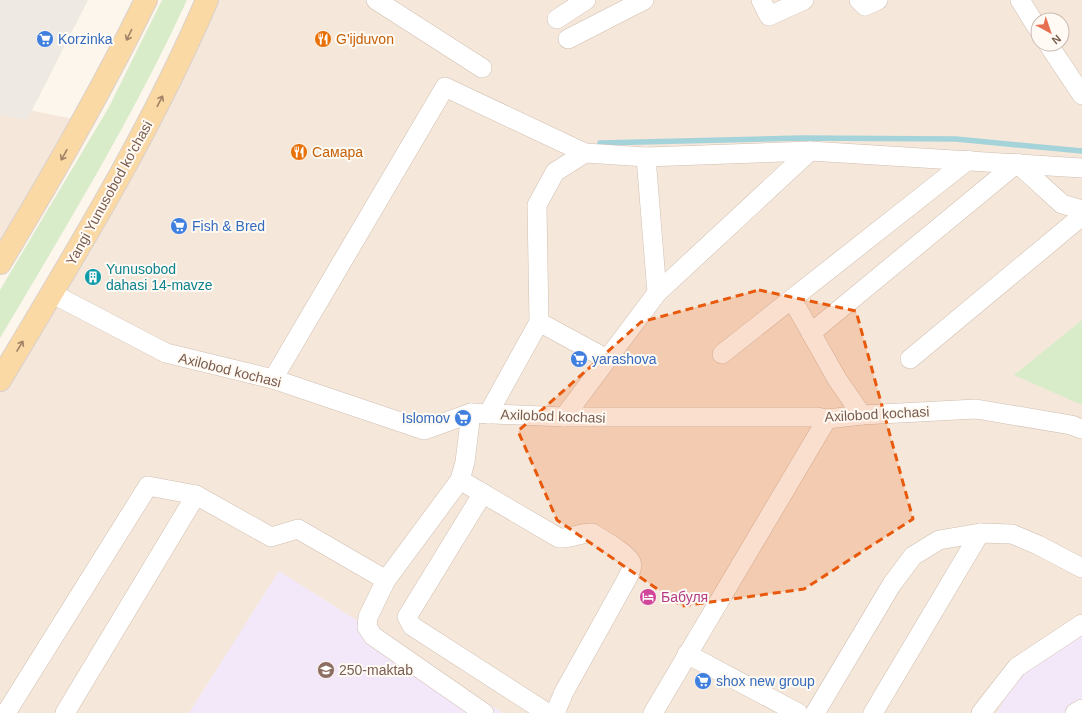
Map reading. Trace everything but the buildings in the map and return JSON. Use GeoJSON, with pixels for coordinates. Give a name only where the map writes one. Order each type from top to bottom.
{"type":"FeatureCollection","features":[{"type":"Feature","properties":{"kind":"main road"},"geometry":{"type":"LineString","coordinates":[[0,263],[83,121],[116,61],[146,0]]}},
{"type":"Feature","properties":{"kind":"main road","name":"Yangi Yunusobod ko'chasi"},"geometry":{"type":"LineString","coordinates":[[0,380],[52,293],[144,132],[187,45],[207,0]]}},
{"type":"Feature","properties":{"kind":"street"},"geometry":{"type":"LineString","coordinates":[[376,0],[482,68]]}},
{"type":"Feature","properties":{"kind":"street"},"geometry":{"type":"LineString","coordinates":[[558,19],[586,0]]}},
{"type":"Feature","properties":{"kind":"street"},"geometry":{"type":"LineString","coordinates":[[568,39],[644,0]]}},
{"type":"Feature","properties":{"kind":"street"},"geometry":{"type":"LineString","coordinates":[[761,0],[769,16],[804,0]]}},
{"type":"Feature","properties":{"kind":"street"},"geometry":{"type":"LineString","coordinates":[[860,0],[865,6],[878,0]]}},
{"type":"Feature","properties":{"kind":"street"},"geometry":{"type":"LineString","coordinates":[[1020,0],[1030,16]]}},
{"type":"Feature","properties":{"kind":"street"},"geometry":{"type":"LineString","coordinates":[[1053,52],[1082,96]]}},
{"type":"Feature","properties":{"kind":"street"},"geometry":{"type":"LineString","coordinates":[[273,379],[445,87],[585,153],[646,157],[810,151],[1082,168]]}},
{"type":"Feature","properties":{"kind":"street"},"geometry":{"type":"LineString","coordinates":[[564,417],[657,293],[810,151]]}},
{"type":"Feature","properties":{"kind":"street"},"geometry":{"type":"LineString","coordinates":[[484,713],[373,636],[367,627],[368,617],[386,580],[460,480],[479,413],[539,322],[537,205],[555,172],[585,153]]}},
{"type":"Feature","properties":{"kind":"street"},"geometry":{"type":"LineString","coordinates":[[646,157],[657,293]]}},
{"type":"Feature","properties":{"kind":"street"},"geometry":{"type":"LineString","coordinates":[[722,354],[968,160]]}},
{"type":"Feature","properties":{"kind":"street"},"geometry":{"type":"LineString","coordinates":[[1017,163],[1062,204],[1082,210]]}},
{"type":"Feature","properties":{"kind":"street"},"geometry":{"type":"LineString","coordinates":[[811,333],[1017,163]]}},
{"type":"Feature","properties":{"kind":"street"},"geometry":{"type":"LineString","coordinates":[[910,359],[1082,216]]}},
{"type":"Feature","properties":{"kind":"street","name":"Axilobod kochasi"},"geometry":{"type":"LineString","coordinates":[[52,293],[166,354],[273,379],[424,430],[479,413],[564,417],[817,417],[827,419],[862,415],[976,409],[1071,425],[1082,429]]}},
{"type":"Feature","properties":{"kind":"street"},"geometry":{"type":"LineString","coordinates":[[792,299],[837,379],[862,415]]}},
{"type":"Feature","properties":{"kind":"street"},"geometry":{"type":"LineString","coordinates":[[539,322],[607,359]]}},
{"type":"Feature","properties":{"kind":"street"},"geometry":{"type":"LineString","coordinates":[[653,713],[827,419]]}},
{"type":"Feature","properties":{"kind":"street"},"geometry":{"type":"LineString","coordinates":[[460,480],[559,538],[568,539],[587,532],[592,533],[626,556],[631,562],[632,568],[628,577],[564,692],[555,713]]}},
{"type":"Feature","properties":{"kind":"street"},"geometry":{"type":"LineString","coordinates":[[6,713],[148,486],[196,495],[271,537],[298,529],[386,580]]}},
{"type":"Feature","properties":{"kind":"street"},"geometry":{"type":"LineString","coordinates":[[483,493],[407,617],[412,626],[547,713]]}},
{"type":"Feature","properties":{"kind":"street"},"geometry":{"type":"LineString","coordinates":[[65,713],[196,495]]}},
{"type":"Feature","properties":{"kind":"street"},"geometry":{"type":"LineString","coordinates":[[873,713],[980,532]]}},
{"type":"Feature","properties":{"kind":"street"},"geometry":{"type":"LineString","coordinates":[[815,713],[892,584],[913,556],[939,540],[980,532],[1012,534],[1038,545],[1082,568]]}},
{"type":"Feature","properties":{"kind":"street"},"geometry":{"type":"LineString","coordinates":[[981,713],[1017,667],[1082,624]]}},
{"type":"Feature","properties":{"kind":"street"},"geometry":{"type":"LineString","coordinates":[[687,654],[798,713]]}},
{"type":"Feature","properties":{"kind":"street"},"geometry":{"type":"LineString","coordinates":[[1075,713],[1082,709]]}},
{"type":"Feature","properties":{"kind":"highlighted area"},"geometry":{"type":"Polygon","coordinates":[[[759,290],[856,311],[913,519],[804,589],[682,606],[557,520],[518,431],[641,322],[759,290]]]}},
{"type":"Feature","properties":{"kind":"shaded area"},"geometry":{"type":"Polygon","coordinates":[[[0,0],[88,0],[27,120],[0,115],[0,0]]]}},
{"type":"Feature","properties":{"kind":"shaded area"},"geometry":{"type":"Polygon","coordinates":[[[207,0],[1082,0],[1082,713],[0,713],[0,380],[207,0]]]}},
{"type":"Feature","properties":{"kind":"shaded area"},"geometry":{"type":"Polygon","coordinates":[[[0,104],[83,121],[0,263],[0,104]]]}},
{"type":"Feature","properties":{"kind":"shaded area","name":"250-maktab"},"geometry":{"type":"Polygon","coordinates":[[[279,571],[503,713],[189,713],[279,571]]]}},
{"type":"Feature","properties":{"kind":"shaded area"},"geometry":{"type":"Polygon","coordinates":[[[1082,628],[1082,713],[997,713],[1020,668],[1082,628]]]}},
{"type":"Feature","properties":{"kind":"green space"},"geometry":{"type":"Polygon","coordinates":[[[162,0],[187,0],[122,129],[0,338],[0,290],[109,107],[162,0]]]}},
{"type":"Feature","properties":{"kind":"green space"},"geometry":{"type":"Polygon","coordinates":[[[1082,320],[1082,405],[1014,375],[1082,320]]]}},
{"type":"Feature","properties":{"kind":"waterway"},"geometry":{"type":"LineString","coordinates":[[600,143],[802,138],[956,139],[1082,151]]}},
{"type":"Feature","properties":{"kind":"place","name":"Korzinka"},"geometry":{"type":"Point","coordinates":[45,39]}},
{"type":"Feature","properties":{"kind":"place","name":"G'ijduvon"},"geometry":{"type":"Point","coordinates":[323,39]}},
{"type":"Feature","properties":{"kind":"place","name":"Самара"},"geometry":{"type":"Point","coordinates":[299,152]}},
{"type":"Feature","properties":{"kind":"place","name":"Fish & Bred"},"geometry":{"type":"Point","coordinates":[179,226]}},
{"type":"Feature","properties":{"kind":"place","name":"Yunusobod dahasi 14-mavze"},"geometry":{"type":"Point","coordinates":[93,277]}},
{"type":"Feature","properties":{"kind":"place","name":"yarashova"},"geometry":{"type":"Point","coordinates":[579,359]}},
{"type":"Feature","properties":{"kind":"place","name":"Islomov"},"geometry":{"type":"Point","coordinates":[463,418]}},
{"type":"Feature","properties":{"kind":"place","name":"Бабуля"},"geometry":{"type":"Point","coordinates":[648,597]}},
{"type":"Feature","properties":{"kind":"place","name":"250-maktab"},"geometry":{"type":"Point","coordinates":[326,670]}},
{"type":"Feature","properties":{"kind":"place","name":"shox new group"},"geometry":{"type":"Point","coordinates":[703,681]}}]}
